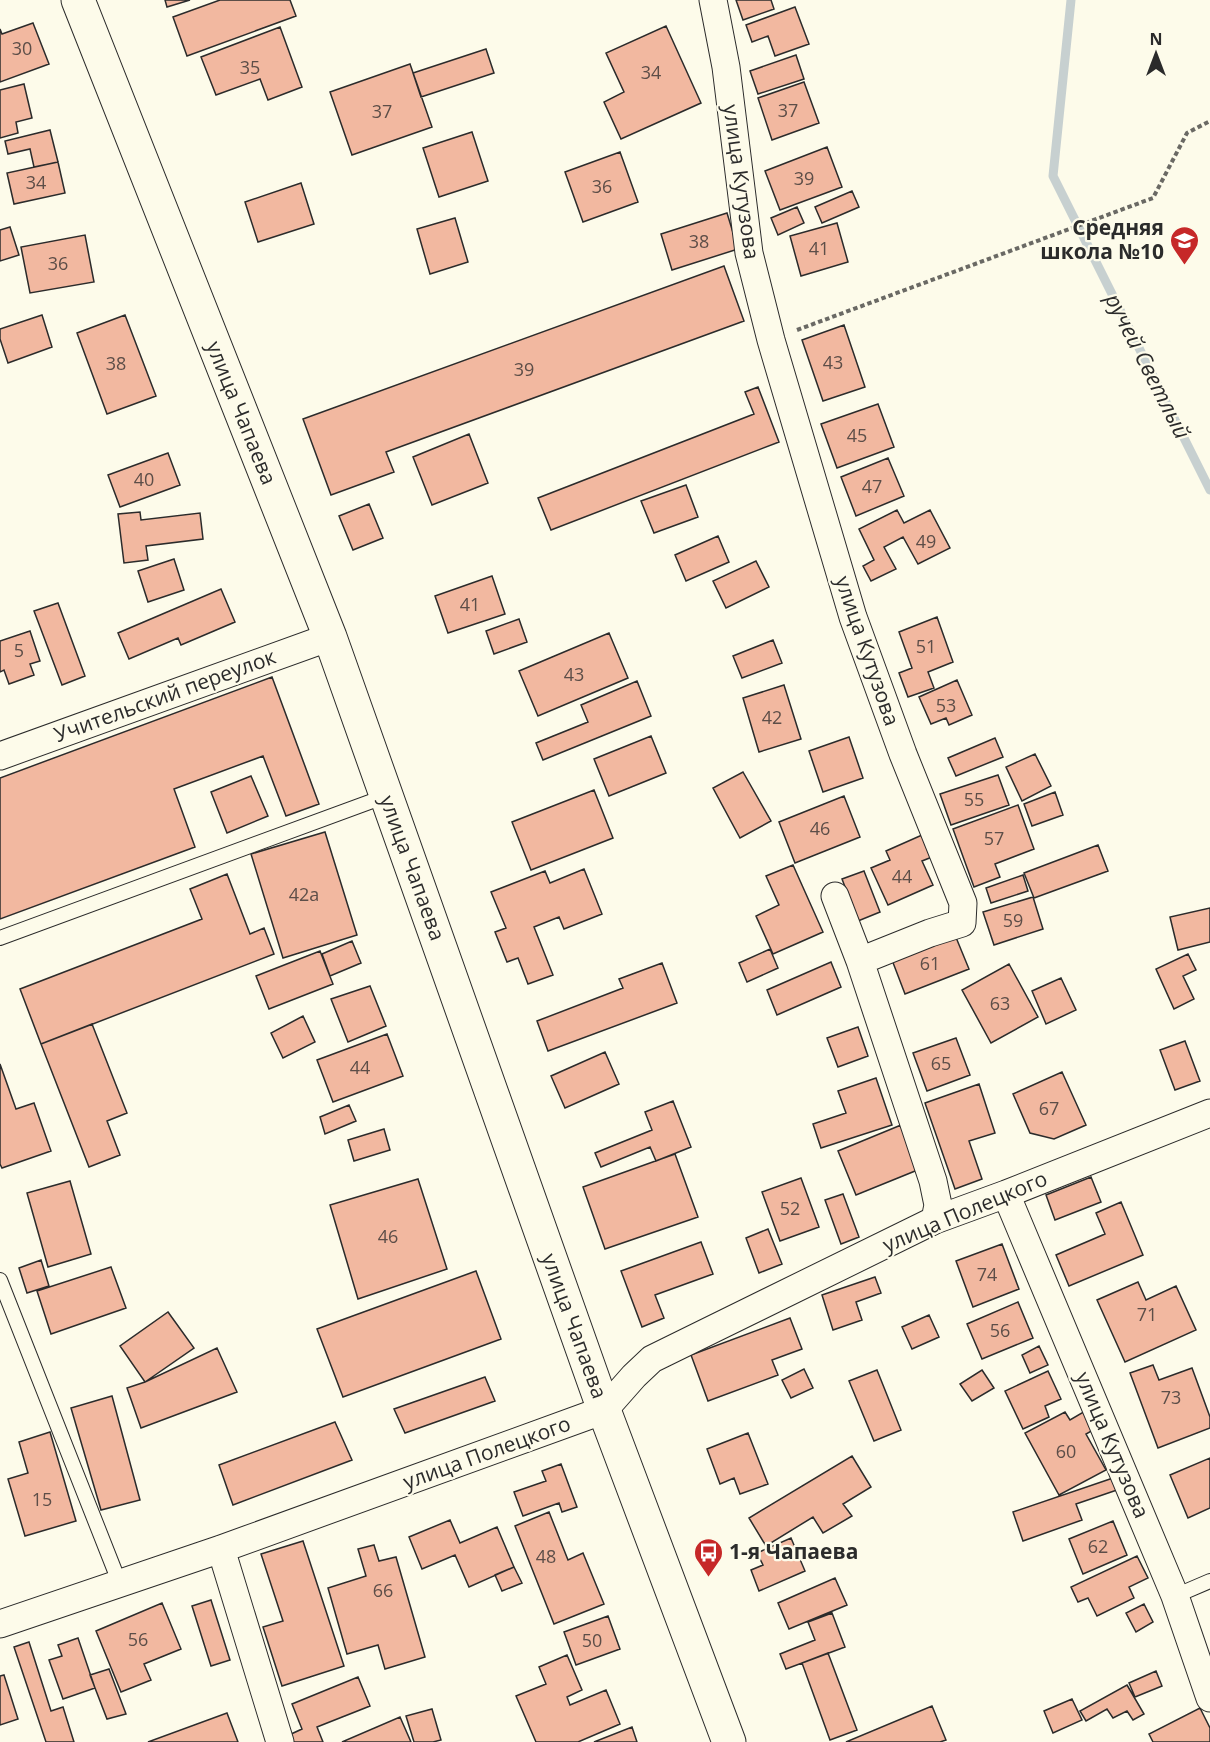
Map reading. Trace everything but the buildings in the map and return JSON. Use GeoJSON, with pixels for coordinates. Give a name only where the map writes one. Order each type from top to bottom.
{"type":"FeatureCollection","features":[{"type":"Feature","properties":{"kind":"street","name":"улица Чапаева"},"geometry":{"type":"LineString","coordinates":[[78,0],[330,637],[604,1410],[729,1742]]}},
{"type":"Feature","properties":{"kind":"street","name":"улица Кутузова"},"geometry":{"type":"LineString","coordinates":[[713,0],[726,67],[749,253],[771,340],[853,617],[903,754],[963,903],[962,923],[930,933],[860,961]]}},
{"type":"Feature","properties":{"kind":"street","name":"Учительский переулок"},"geometry":{"type":"LineString","coordinates":[[0,756],[330,637]]}},
{"type":"Feature","properties":{"kind":"street"},"geometry":{"type":"LineString","coordinates":[[835,896],[860,961],[933,1180],[938,1205],[935,1220]]}},
{"type":"Feature","properties":{"kind":"street","name":"улица Полецкого"},"geometry":{"type":"LineString","coordinates":[[0,1624],[221,1549],[604,1410],[651,1359],[935,1220],[1210,1113]]}},
{"type":"Feature","properties":{"kind":"street","name":"улица Кутузова"},"geometry":{"type":"LineString","coordinates":[[1006,1194],[1175,1596],[1210,1698]]}},
{"type":"Feature","properties":{"kind":"street"},"geometry":{"type":"LineString","coordinates":[[221,1549],[280,1742]]}},
{"type":"Feature","properties":{"kind":"lane"},"geometry":{"type":"LineString","coordinates":[[0,938],[386,796]]}},
{"type":"Feature","properties":{"kind":"lane"},"geometry":{"type":"LineString","coordinates":[[0,1280],[120,1584]]}},
{"type":"Feature","properties":{"kind":"lane"},"geometry":{"type":"LineString","coordinates":[[1175,1596],[1210,1581]]}},
{"type":"Feature","properties":{"kind":"path"},"geometry":{"type":"LineString","coordinates":[[771,340],[1153,198],[1187,133],[1210,121]]}},
{"type":"Feature","properties":{"kind":"waterway","name":"ручей Светлый"},"geometry":{"type":"LineString","coordinates":[[1071,0],[1053,176],[1210,490]]}},
{"type":"Feature","properties":{"kind":"place","name":"Средняя школа №10"},"geometry":{"type":"Point","coordinates":[1185,266]}},
{"type":"Feature","properties":{"kind":"place","name":"1-я Чапаева"},"geometry":{"type":"Point","coordinates":[708,1578]}}]}
